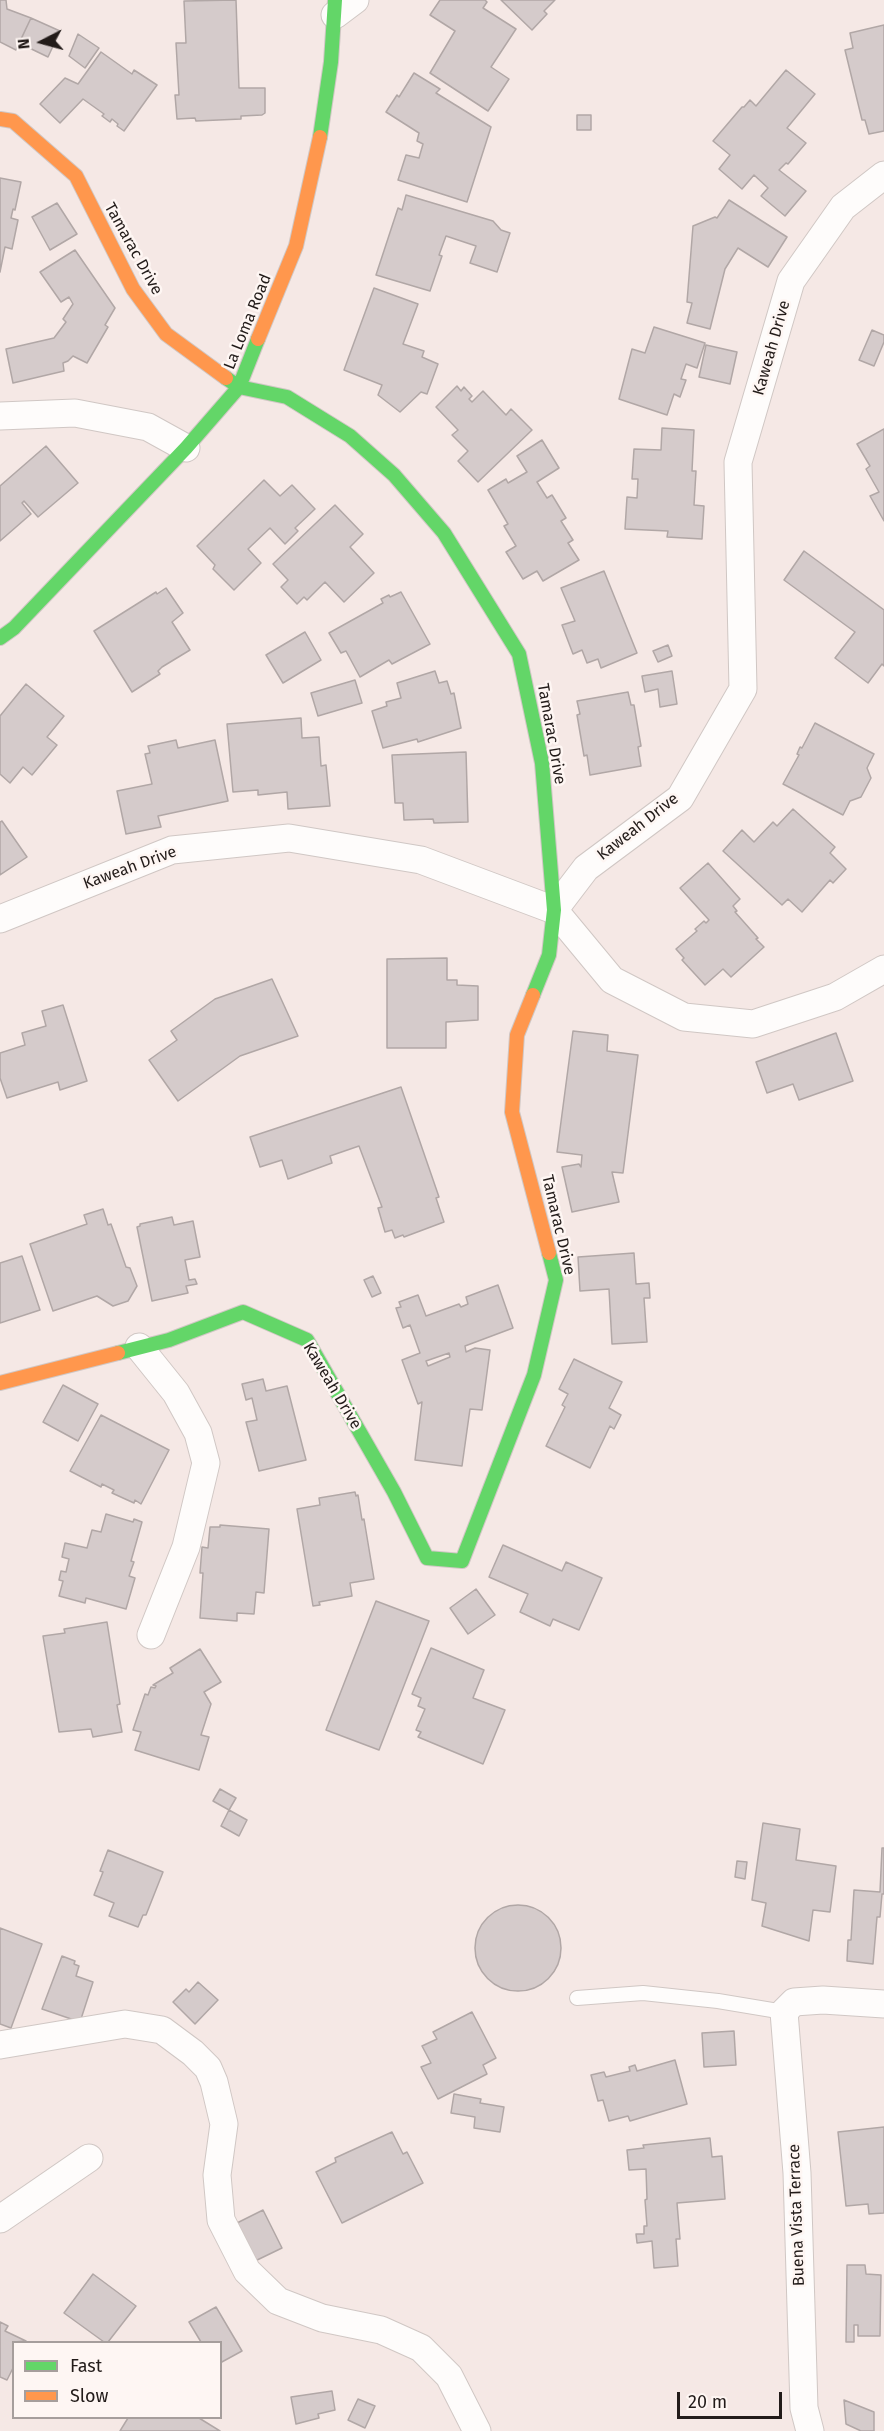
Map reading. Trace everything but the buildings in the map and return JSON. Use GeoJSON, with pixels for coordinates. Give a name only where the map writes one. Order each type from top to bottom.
{"type":"FeatureCollection","features":[{"type":"Feature","properties":{"kind":"street","name":"La Loma Road"},"geometry":{"type":"LineString","coordinates":[[0,638],[15,628],[186,448],[239,387],[296,246],[316,160],[342,5]]}},
{"type":"Feature","properties":{"kind":"street","name":"Tamarac Drive"},"geometry":{"type":"LineString","coordinates":[[0,118],[13,121],[76,176],[133,289],[166,334],[239,387],[287,397],[350,436],[394,475],[444,534],[519,654],[542,763],[554,910],[549,955],[517,1035],[512,1112],[556,1280],[534,1375],[462,1561]]}},
{"type":"Feature","properties":{"kind":"street","name":"Kaweah Drive"},"geometry":{"type":"LineString","coordinates":[[0,919],[172,850],[289,838],[421,860],[554,910],[586,868],[680,798],[743,689],[738,462],[791,281],[843,207],[884,175]]}},
{"type":"Feature","properties":{"kind":"street"},"geometry":{"type":"LineString","coordinates":[[0,416],[75,413],[148,427],[186,448]]}},
{"type":"Feature","properties":{"kind":"street"},"geometry":{"type":"LineString","coordinates":[[554,910],[612,980],[684,1017],[753,1024],[835,997],[884,969]]}},
{"type":"Feature","properties":{"kind":"street","name":"Kaweah Drive"},"geometry":{"type":"LineString","coordinates":[[0,1383],[169,1340],[243,1312],[307,1340],[394,1492],[427,1558],[462,1561]]}},
{"type":"Feature","properties":{"kind":"street"},"geometry":{"type":"LineString","coordinates":[[139,1347],[176,1394],[198,1433],[206,1463],[186,1547],[151,1635]]}},
{"type":"Feature","properties":{"kind":"street"},"geometry":{"type":"LineString","coordinates":[[789,2007],[823,2000],[884,2004]]}},
{"type":"Feature","properties":{"kind":"street","name":"Buena Vista Terrace"},"geometry":{"type":"LineString","coordinates":[[789,2007],[804,2408],[810,2431]]}},
{"type":"Feature","properties":{"kind":"street"},"geometry":{"type":"LineString","coordinates":[[0,2045],[125,2024],[162,2030],[193,2053],[208,2068],[214,2082],[224,2124],[217,2175],[221,2220],[247,2271],[278,2301],[322,2318],[381,2330],[421,2348],[449,2376],[477,2431]]}},
{"type":"Feature","properties":{"kind":"street"},"geometry":{"type":"LineString","coordinates":[[0,2219],[89,2158]]}},
{"type":"Feature","properties":{"kind":"lane"},"geometry":{"type":"LineString","coordinates":[[577,1998],[643,1993],[789,2007]]}},
{"type":"Feature","properties":{"kind":"traffic: fast"},"geometry":{"type":"LineString","coordinates":[[320,137],[331,62],[335,0]]}},
{"type":"Feature","properties":{"kind":"traffic: fast"},"geometry":{"type":"LineString","coordinates":[[0,638],[14,628],[186,448],[239,387],[258,339]]}},
{"type":"Feature","properties":{"kind":"traffic: fast"},"geometry":{"type":"LineString","coordinates":[[226,378],[239,387],[287,397],[350,436],[394,475],[444,533],[519,654],[542,763],[554,910],[549,955],[533,995]]}},
{"type":"Feature","properties":{"kind":"traffic: fast"},"geometry":{"type":"LineString","coordinates":[[118,1353],[169,1340],[243,1312],[307,1340],[394,1492],[427,1558],[462,1561],[534,1375],[556,1280],[549,1253]]}},
{"type":"Feature","properties":{"kind":"traffic: slow"},"geometry":{"type":"LineString","coordinates":[[0,119],[13,121],[76,176],[133,289],[166,334],[226,378]]}},
{"type":"Feature","properties":{"kind":"traffic: slow"},"geometry":{"type":"LineString","coordinates":[[258,339],[296,246],[320,137]]}},
{"type":"Feature","properties":{"kind":"traffic: slow"},"geometry":{"type":"LineString","coordinates":[[533,995],[517,1035],[512,1112],[549,1253]]}},
{"type":"Feature","properties":{"kind":"traffic: slow"},"geometry":{"type":"LineString","coordinates":[[0,1383],[118,1353]]}}]}
